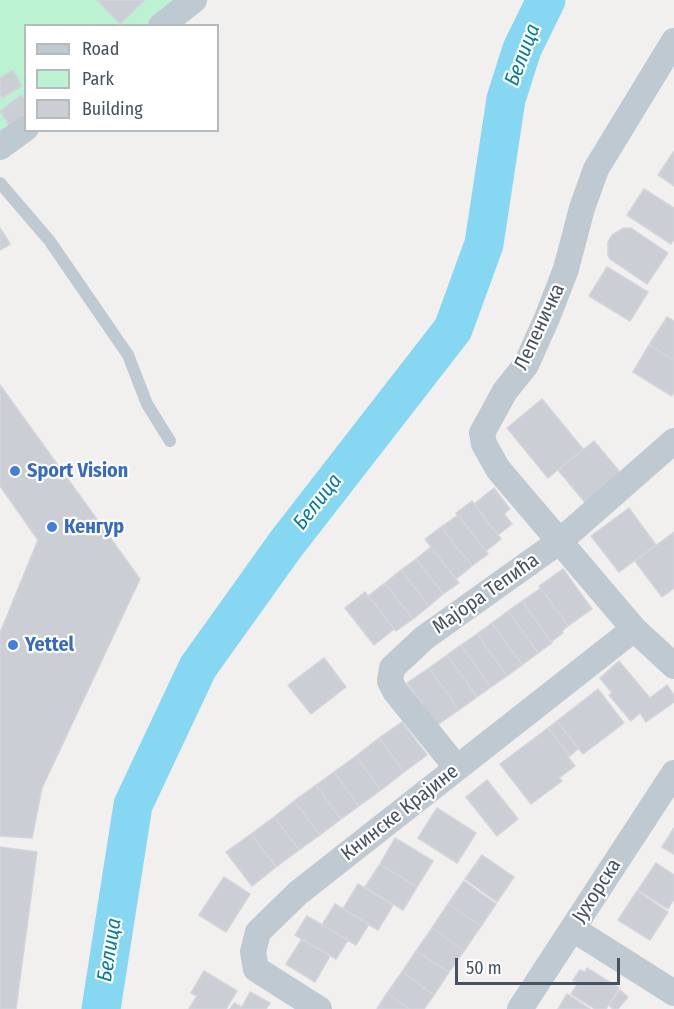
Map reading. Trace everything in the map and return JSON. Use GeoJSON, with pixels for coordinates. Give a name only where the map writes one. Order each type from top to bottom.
{"type":"FeatureCollection","features":[{"type":"Feature","properties":{"kind":"street"},"geometry":{"type":"LineString","coordinates":[[164,24],[194,0]]}},
{"type":"Feature","properties":{"kind":"street","name":"Лепеничка"},"geometry":{"type":"LineString","coordinates":[[674,40],[596,169],[582,208],[566,269],[543,327],[526,365],[505,391],[482,433],[491,459],[634,629],[674,666]]}},
{"type":"Feature","properties":{"kind":"street"},"geometry":{"type":"LineString","coordinates":[[0,147],[24,129]]}},
{"type":"Feature","properties":{"kind":"street","name":"Мајора Тепића"},"geometry":{"type":"LineString","coordinates":[[457,768],[395,691],[390,681],[392,668],[424,638],[560,542],[674,441]]}},
{"type":"Feature","properties":{"kind":"street","name":"Книнске Крајине"},"geometry":{"type":"LineString","coordinates":[[319,1009],[256,969],[254,951],[258,932],[298,893],[634,629]]}},
{"type":"Feature","properties":{"kind":"street","name":"Јухорска"},"geometry":{"type":"LineString","coordinates":[[520,1009],[674,774]]}},
{"type":"Feature","properties":{"kind":"street"},"geometry":{"type":"LineString","coordinates":[[573,929],[674,993]]}},
{"type":"Feature","properties":{"kind":"lane"},"geometry":{"type":"LineString","coordinates":[[0,183],[49,240],[128,355],[147,404],[170,441]]}},
{"type":"Feature","properties":{"kind":"green space"},"geometry":{"type":"Polygon","coordinates":[[[0,0],[187,0],[156,24],[24,24],[24,128],[0,144],[0,0]]]}},
{"type":"Feature","properties":{"kind":"building"},"geometry":{"type":"Polygon","coordinates":[[[97,0],[145,0],[120,24],[97,0]]]}},
{"type":"Feature","properties":{"kind":"building"},"geometry":{"type":"Polygon","coordinates":[[[13,70],[22,86],[2,98],[0,78],[13,70]]]}},
{"type":"Feature","properties":{"kind":"building"},"geometry":{"type":"Polygon","coordinates":[[[21,95],[24,99],[24,114],[9,125],[0,111],[21,95]]]}},
{"type":"Feature","properties":{"kind":"building"},"geometry":{"type":"Polygon","coordinates":[[[674,151],[674,186],[658,175],[674,151]]]}},
{"type":"Feature","properties":{"kind":"building"},"geometry":{"type":"Polygon","coordinates":[[[644,189],[674,208],[674,239],[671,244],[627,215],[644,189]]]}},
{"type":"Feature","properties":{"kind":"building"},"geometry":{"type":"Polygon","coordinates":[[[0,228],[10,244],[0,250],[0,228]]]}},
{"type":"Feature","properties":{"kind":"building"},"geometry":{"type":"Polygon","coordinates":[[[624,228],[631,228],[668,253],[647,284],[610,259],[608,255],[608,242],[612,235],[624,228]]]}},
{"type":"Feature","properties":{"kind":"building"},"geometry":{"type":"Polygon","coordinates":[[[607,267],[648,292],[630,321],[589,296],[607,267]]]}},
{"type":"Feature","properties":{"kind":"building"},"geometry":{"type":"Polygon","coordinates":[[[667,317],[674,321],[674,360],[649,345],[667,317]]]}},
{"type":"Feature","properties":{"kind":"building"},"geometry":{"type":"Polygon","coordinates":[[[649,345],[674,360],[672,396],[633,372],[649,345]]]}},
{"type":"Feature","properties":{"kind":"building"},"geometry":{"type":"Polygon","coordinates":[[[0,385],[140,579],[42,788],[32,838],[0,836],[0,633],[38,540],[0,486],[0,385]]]}},
{"type":"Feature","properties":{"kind":"building"},"geometry":{"type":"Polygon","coordinates":[[[542,399],[583,449],[548,478],[507,428],[542,399]]]}},
{"type":"Feature","properties":{"kind":"building"},"geometry":{"type":"Polygon","coordinates":[[[594,441],[624,477],[588,506],[558,470],[594,441]]]}},
{"type":"Feature","properties":{"kind":"building"},"geometry":{"type":"Polygon","coordinates":[[[494,488],[510,509],[504,514],[512,524],[498,535],[474,504],[494,488]]]}},
{"type":"Feature","properties":{"kind":"building"},"geometry":{"type":"Polygon","coordinates":[[[472,501],[501,539],[486,551],[456,513],[472,501]]]}},
{"type":"Feature","properties":{"kind":"building"},"geometry":{"type":"Polygon","coordinates":[[[629,508],[656,545],[619,572],[591,536],[629,508]]]}},
{"type":"Feature","properties":{"kind":"building"},"geometry":{"type":"Polygon","coordinates":[[[458,515],[488,554],[472,566],[441,527],[458,515]]]}},
{"type":"Feature","properties":{"kind":"building"},"geometry":{"type":"Polygon","coordinates":[[[441,527],[472,566],[456,579],[425,539],[441,527]]]}},
{"type":"Feature","properties":{"kind":"building"},"geometry":{"type":"Polygon","coordinates":[[[674,532],[674,588],[662,597],[635,561],[674,532]]]}},
{"type":"Feature","properties":{"kind":"building"},"geometry":{"type":"Polygon","coordinates":[[[431,547],[459,583],[443,594],[416,559],[431,547]]]}},
{"type":"Feature","properties":{"kind":"building"},"geometry":{"type":"Polygon","coordinates":[[[416,559],[443,594],[429,606],[401,570],[416,559]]]}},
{"type":"Feature","properties":{"kind":"building"},"geometry":{"type":"Polygon","coordinates":[[[563,569],[592,609],[568,626],[539,586],[563,569]]]}},
{"type":"Feature","properties":{"kind":"building"},"geometry":{"type":"Polygon","coordinates":[[[401,570],[429,606],[413,619],[385,583],[401,570]]]}},
{"type":"Feature","properties":{"kind":"building"},"geometry":{"type":"Polygon","coordinates":[[[385,583],[413,619],[396,631],[368,596],[385,583]]]}},
{"type":"Feature","properties":{"kind":"building"},"geometry":{"type":"Polygon","coordinates":[[[541,588],[568,626],[551,642],[522,601],[541,588]]]}},
{"type":"Feature","properties":{"kind":"building"},"geometry":{"type":"Polygon","coordinates":[[[365,592],[394,629],[374,645],[345,608],[365,592]]]}},
{"type":"Feature","properties":{"kind":"building"},"geometry":{"type":"Polygon","coordinates":[[[522,601],[552,643],[538,653],[508,611],[522,601]]]}},
{"type":"Feature","properties":{"kind":"building"},"geometry":{"type":"Polygon","coordinates":[[[508,611],[538,653],[522,665],[492,623],[508,611]]]}},
{"type":"Feature","properties":{"kind":"building"},"geometry":{"type":"Polygon","coordinates":[[[492,623],[522,665],[507,676],[477,634],[492,623]]]}},
{"type":"Feature","properties":{"kind":"building"},"geometry":{"type":"Polygon","coordinates":[[[477,634],[507,676],[491,687],[461,645],[477,634]]]}},
{"type":"Feature","properties":{"kind":"building"},"geometry":{"type":"Polygon","coordinates":[[[461,645],[491,687],[477,697],[447,655],[461,645]]]}},
{"type":"Feature","properties":{"kind":"building"},"geometry":{"type":"Polygon","coordinates":[[[447,655],[477,697],[459,710],[429,668],[447,655]]]}},
{"type":"Feature","properties":{"kind":"building"},"geometry":{"type":"Polygon","coordinates":[[[324,658],[346,687],[311,714],[288,685],[324,658]]]}},
{"type":"Feature","properties":{"kind":"building"},"geometry":{"type":"Polygon","coordinates":[[[619,661],[650,698],[667,685],[674,695],[674,702],[646,722],[640,713],[631,721],[609,695],[612,693],[600,678],[619,661]]]}},
{"type":"Feature","properties":{"kind":"building"},"geometry":{"type":"Polygon","coordinates":[[[429,668],[459,710],[437,725],[407,683],[429,668]]]}},
{"type":"Feature","properties":{"kind":"building"},"geometry":{"type":"Polygon","coordinates":[[[598,689],[624,723],[583,754],[557,721],[598,689]]]}},
{"type":"Feature","properties":{"kind":"building"},"geometry":{"type":"Polygon","coordinates":[[[557,721],[579,748],[570,756],[548,728],[557,721]]]}},
{"type":"Feature","properties":{"kind":"building"},"geometry":{"type":"Polygon","coordinates":[[[402,722],[427,755],[404,772],[379,738],[402,722]]]}},
{"type":"Feature","properties":{"kind":"building"},"geometry":{"type":"Polygon","coordinates":[[[548,728],[575,766],[559,778],[562,781],[531,804],[500,764],[548,728]]]}},
{"type":"Feature","properties":{"kind":"building"},"geometry":{"type":"Polygon","coordinates":[[[379,738],[404,772],[381,790],[356,756],[379,738]]]}},
{"type":"Feature","properties":{"kind":"building"},"geometry":{"type":"Polygon","coordinates":[[[356,756],[381,790],[359,806],[334,772],[356,756]]]}},
{"type":"Feature","properties":{"kind":"building"},"geometry":{"type":"Polygon","coordinates":[[[334,772],[359,806],[341,819],[316,785],[334,772]]]}},
{"type":"Feature","properties":{"kind":"building"},"geometry":{"type":"Polygon","coordinates":[[[487,780],[518,819],[497,836],[466,797],[487,780]]]}},
{"type":"Feature","properties":{"kind":"building"},"geometry":{"type":"Polygon","coordinates":[[[316,785],[341,819],[320,835],[294,801],[316,785]]]}},
{"type":"Feature","properties":{"kind":"building"},"geometry":{"type":"Polygon","coordinates":[[[294,801],[320,835],[299,850],[274,817],[294,801]]]}},
{"type":"Feature","properties":{"kind":"building"},"geometry":{"type":"Polygon","coordinates":[[[437,808],[476,833],[457,863],[418,838],[437,808]]]}},
{"type":"Feature","properties":{"kind":"building"},"geometry":{"type":"Polygon","coordinates":[[[274,817],[299,850],[276,867],[251,834],[274,817]]]}},
{"type":"Feature","properties":{"kind":"building"},"geometry":{"type":"Polygon","coordinates":[[[674,828],[674,854],[662,847],[674,828]]]}},
{"type":"Feature","properties":{"kind":"building"},"geometry":{"type":"Polygon","coordinates":[[[251,834],[276,867],[252,886],[226,852],[251,834]]]}},
{"type":"Feature","properties":{"kind":"building"},"geometry":{"type":"Polygon","coordinates":[[[395,838],[433,861],[417,887],[380,864],[395,838]]]}},
{"type":"Feature","properties":{"kind":"building"},"geometry":{"type":"Polygon","coordinates":[[[0,847],[37,852],[16,1009],[0,1009],[0,847]]]}},
{"type":"Feature","properties":{"kind":"building"},"geometry":{"type":"Polygon","coordinates":[[[482,855],[514,877],[497,902],[465,879],[482,855]]]}},
{"type":"Feature","properties":{"kind":"building"},"geometry":{"type":"Polygon","coordinates":[[[656,863],[674,875],[674,899],[668,909],[638,890],[656,863]]]}},
{"type":"Feature","properties":{"kind":"building"},"geometry":{"type":"Polygon","coordinates":[[[380,864],[417,887],[403,910],[365,887],[380,864]]]}},
{"type":"Feature","properties":{"kind":"building"},"geometry":{"type":"Polygon","coordinates":[[[224,877],[250,894],[226,932],[199,915],[224,877]]]}},
{"type":"Feature","properties":{"kind":"building"},"geometry":{"type":"Polygon","coordinates":[[[464,881],[496,904],[481,926],[448,904],[464,881]]]}},
{"type":"Feature","properties":{"kind":"building"},"geometry":{"type":"Polygon","coordinates":[[[358,884],[393,905],[378,930],[343,909],[358,884]]]}},
{"type":"Feature","properties":{"kind":"building"},"geometry":{"type":"Polygon","coordinates":[[[637,891],[668,912],[650,940],[618,920],[637,891]]]}},
{"type":"Feature","properties":{"kind":"building"},"geometry":{"type":"Polygon","coordinates":[[[335,904],[369,924],[356,945],[322,925],[335,904]]]}},
{"type":"Feature","properties":{"kind":"building"},"geometry":{"type":"Polygon","coordinates":[[[448,904],[481,926],[464,951],[432,928],[448,904]]]}},
{"type":"Feature","properties":{"kind":"building"},"geometry":{"type":"Polygon","coordinates":[[[307,916],[348,940],[336,959],[295,935],[307,916]]]}},
{"type":"Feature","properties":{"kind":"building"},"geometry":{"type":"Polygon","coordinates":[[[432,928],[464,951],[449,972],[416,951],[432,928]]]}},
{"type":"Feature","properties":{"kind":"building"},"geometry":{"type":"Polygon","coordinates":[[[302,939],[330,956],[315,982],[286,964],[302,939]]]}},
{"type":"Feature","properties":{"kind":"building"},"geometry":{"type":"Polygon","coordinates":[[[416,951],[449,972],[434,995],[402,972],[416,951]]]}},
{"type":"Feature","properties":{"kind":"building"},"geometry":{"type":"Polygon","coordinates":[[[587,968],[619,988],[606,1009],[595,1009],[571,994],[578,983],[573,980],[580,970],[585,972],[587,968]]]}},
{"type":"Feature","properties":{"kind":"building"},"geometry":{"type":"Polygon","coordinates":[[[204,971],[237,991],[226,1009],[189,1009],[197,996],[191,993],[204,971]]]}},
{"type":"Feature","properties":{"kind":"building"},"geometry":{"type":"Polygon","coordinates":[[[402,972],[434,995],[424,1009],[410,1009],[387,993],[402,972]]]}},
{"type":"Feature","properties":{"kind":"building"},"geometry":{"type":"Polygon","coordinates":[[[620,990],[628,997],[618,1009],[613,1009],[609,1005],[620,990]]]}},
{"type":"Feature","properties":{"kind":"building"},"geometry":{"type":"Polygon","coordinates":[[[250,992],[270,1003],[266,1009],[230,1009],[234,1003],[242,1007],[250,992]]]}},
{"type":"Feature","properties":{"kind":"building"},"geometry":{"type":"Polygon","coordinates":[[[387,993],[410,1009],[377,1009],[387,993]]]}},
{"type":"Feature","properties":{"kind":"building"},"geometry":{"type":"Polygon","coordinates":[[[567,994],[590,1009],[558,1009],[567,994]]]}},
{"type":"Feature","properties":{"kind":"waterway","name":"Белица"},"geometry":{"type":"LineString","coordinates":[[101,1009],[133,805],[198,667],[286,544],[453,329],[484,244],[506,99],[522,49],[546,0]]}},
{"type":"Feature","properties":{"kind":"place","name":"Sport Vision"},"geometry":{"type":"Point","coordinates":[15,471]}},
{"type":"Feature","properties":{"kind":"place","name":"Кенгур"},"geometry":{"type":"Point","coordinates":[52,527]}},
{"type":"Feature","properties":{"kind":"place","name":"Yettel"},"geometry":{"type":"Point","coordinates":[13,645]}}]}
